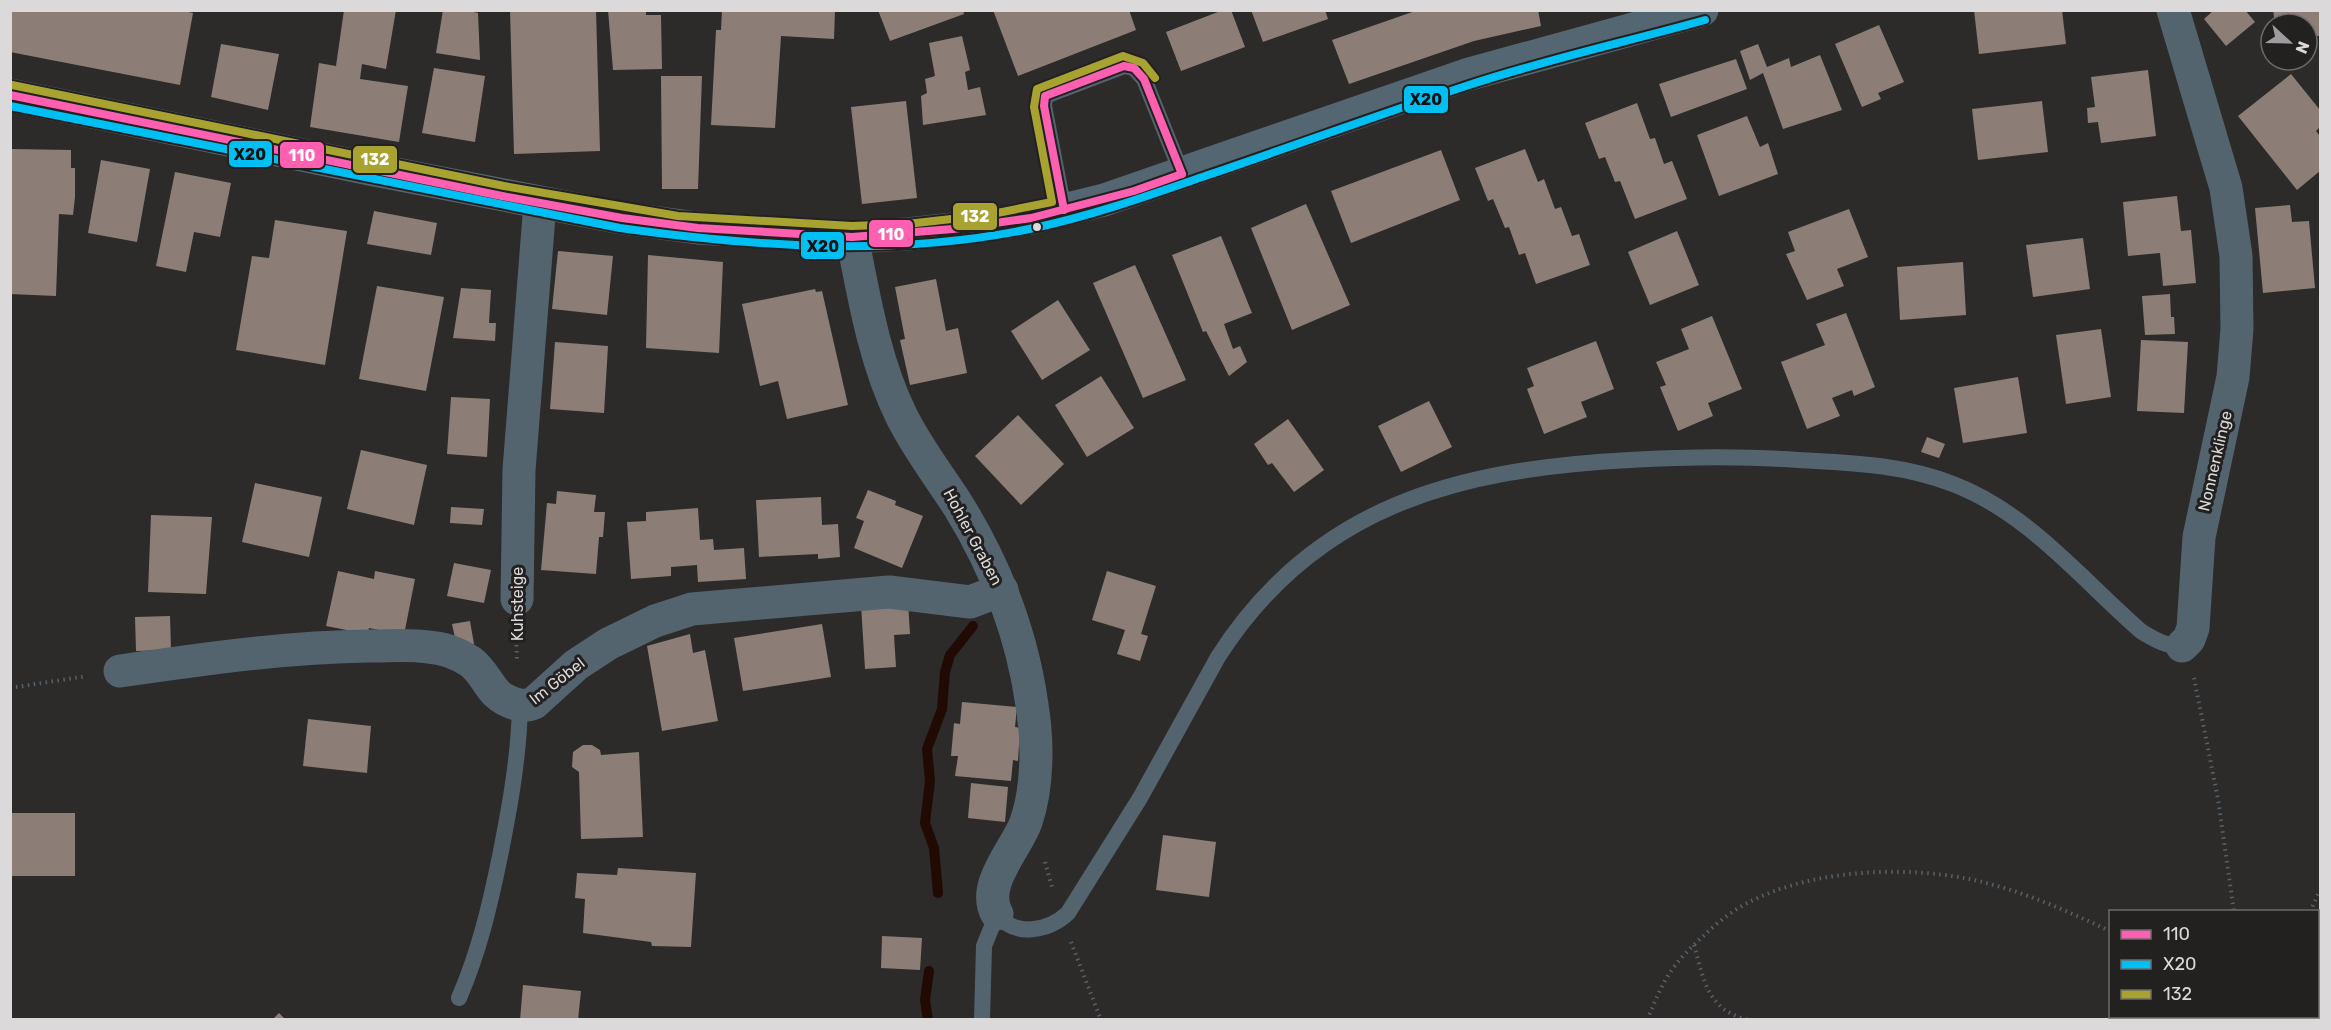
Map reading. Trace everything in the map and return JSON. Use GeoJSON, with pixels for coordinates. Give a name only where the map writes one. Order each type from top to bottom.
{"type":"FeatureCollection","features":[{"type":"Feature","properties":{"kind":"main road"},"geometry":{"type":"LineString","coordinates":[[10,95],[540,202],[677,226],[852,237],[908,234],[989,225],[1064,210],[1134,191],[1466,75],[1702,10]]}},
{"type":"Feature","properties":{"kind":"street","name":"Nonnenklinge"},"geometry":{"type":"LineString","coordinates":[[2173,10],[2226,188],[2236,256],[2237,329],[2233,377],[2199,537],[2193,628],[2189,639],[2182,646]]}},
{"type":"Feature","properties":{"kind":"street","name":"Kuhsteige"},"geometry":{"type":"LineString","coordinates":[[516,599],[519,470],[530,305],[540,202]]}},
{"type":"Feature","properties":{"kind":"street","name":"Hohler Graben"},"geometry":{"type":"LineString","coordinates":[[852,237],[870,323],[884,373],[895,401],[910,431],[967,520],[994,570],[1018,637],[1027,675],[1035,722],[1035,755],[1030,803],[1026,822],[1004,861],[995,885],[993,898],[997,914]]}},
{"type":"Feature","properties":{"kind":"street","name":"Im Göbel"},"geometry":{"type":"LineString","coordinates":[[120,671],[215,658],[322,648],[427,646],[469,661],[476,666],[495,693],[509,702],[520,705],[534,703],[576,665],[614,640],[661,618],[692,609],[716,605],[889,592],[970,602],[1002,590]]}},
{"type":"Feature","properties":{"kind":"lane"},"geometry":{"type":"LineString","coordinates":[[1064,210],[1044,100],[1048,93],[1121,67],[1134,68],[1144,79],[1182,174]]}},
{"type":"Feature","properties":{"kind":"lane"},"geometry":{"type":"LineString","coordinates":[[997,914],[1008,924],[1021,929],[1040,927],[1062,919],[1078,899],[1140,798],[1218,657],[1236,630],[1272,589],[1313,554],[1372,516],[1426,492],[1467,481],[1548,467],[1679,458],[1764,458],[1899,468],[1953,484],[1994,505],[2038,537],[2142,632],[2168,644],[2182,646]]}},
{"type":"Feature","properties":{"kind":"lane"},"geometry":{"type":"LineString","coordinates":[[459,999],[478,951],[486,922],[512,795],[518,752],[520,705]]}},
{"type":"Feature","properties":{"kind":"lane","name":"Hohler Graben"},"geometry":{"type":"LineString","coordinates":[[982,1020],[984,946],[997,914]]}},
{"type":"Feature","properties":{"kind":"path","name":"Kuhsteige"},"geometry":{"type":"LineString","coordinates":[[516,599],[516,687],[520,705]]}},
{"type":"Feature","properties":{"kind":"path"},"geometry":{"type":"LineString","coordinates":[[2182,646],[2196,685],[2218,799],[2234,910]]}},
{"type":"Feature","properties":{"kind":"path"},"geometry":{"type":"LineString","coordinates":[[10,688],[120,671]]}},
{"type":"Feature","properties":{"kind":"path"},"geometry":{"type":"LineString","coordinates":[[1647,1020],[1670,973],[1694,945],[1727,915],[1758,898],[1815,880],[1858,873],[1907,873],[1968,879],[2024,895],[2109,931]]}},
{"type":"Feature","properties":{"kind":"path"},"geometry":{"type":"LineString","coordinates":[[2311,910],[2320,890]]}},
{"type":"Feature","properties":{"kind":"path"},"geometry":{"type":"LineString","coordinates":[[1062,919],[1101,1020]]}},
{"type":"Feature","properties":{"kind":"path"},"geometry":{"type":"LineString","coordinates":[[1694,945],[1705,984],[1715,1001],[1726,1011],[1749,1020]]}},
{"type":"Feature","properties":{"kind":"building"},"geometry":{"type":"Polygon","coordinates":[[[10,10],[178,10],[193,13],[180,85],[10,52],[10,10]]]}},
{"type":"Feature","properties":{"kind":"building"},"geometry":{"type":"Polygon","coordinates":[[[344,10],[396,10],[386,69],[362,64],[360,79],[408,86],[399,142],[310,127],[319,63],[336,66],[344,10]]]}},
{"type":"Feature","properties":{"kind":"building"},"geometry":{"type":"Polygon","coordinates":[[[443,10],[478,13],[480,60],[436,53],[443,10]]]}},
{"type":"Feature","properties":{"kind":"building"},"geometry":{"type":"Polygon","coordinates":[[[510,10],[596,10],[600,151],[514,154],[510,10]]]}},
{"type":"Feature","properties":{"kind":"building"},"geometry":{"type":"Polygon","coordinates":[[[608,10],[646,10],[646,15],[661,15],[662,69],[613,70],[608,10]]]}},
{"type":"Feature","properties":{"kind":"building"},"geometry":{"type":"Polygon","coordinates":[[[722,10],[835,10],[834,39],[781,36],[775,128],[711,125],[716,30],[721,30],[722,10]]]}},
{"type":"Feature","properties":{"kind":"building"},"geometry":{"type":"Polygon","coordinates":[[[878,10],[963,10],[964,14],[890,41],[878,10]]]}},
{"type":"Feature","properties":{"kind":"building"},"geometry":{"type":"Polygon","coordinates":[[[993,10],[1129,10],[1136,30],[1018,76],[993,10]]]}},
{"type":"Feature","properties":{"kind":"building"},"geometry":{"type":"Polygon","coordinates":[[[1223,10],[1231,10],[1245,47],[1181,71],[1166,32],[1223,10]]]}},
{"type":"Feature","properties":{"kind":"building"},"geometry":{"type":"Polygon","coordinates":[[[1251,10],[1325,10],[1328,19],[1263,42],[1251,10]]]}},
{"type":"Feature","properties":{"kind":"building"},"geometry":{"type":"Polygon","coordinates":[[[1418,10],[1538,10],[1541,26],[1474,41],[1349,84],[1332,40],[1418,10]]]}},
{"type":"Feature","properties":{"kind":"building"},"geometry":{"type":"Polygon","coordinates":[[[1974,10],[2062,10],[2066,44],[1979,54],[1974,10]]]}},
{"type":"Feature","properties":{"kind":"building"},"geometry":{"type":"Polygon","coordinates":[[[2214,10],[2245,10],[2255,22],[2226,46],[2204,19],[2214,10]]]}},
{"type":"Feature","properties":{"kind":"building"},"geometry":{"type":"Polygon","coordinates":[[[2273,10],[2320,10],[2320,36],[2319,12],[2273,12],[2273,10]]]}},
{"type":"Feature","properties":{"kind":"building"},"geometry":{"type":"Polygon","coordinates":[[[1879,25],[1904,82],[1878,93],[1881,99],[1862,107],[1835,44],[1879,25]]]}},
{"type":"Feature","properties":{"kind":"building"},"geometry":{"type":"Polygon","coordinates":[[[962,36],[970,70],[965,72],[968,90],[980,87],[986,115],[923,125],[921,96],[927,93],[925,79],[935,76],[929,43],[962,36]]]}},
{"type":"Feature","properties":{"kind":"building"},"geometry":{"type":"Polygon","coordinates":[[[221,44],[279,54],[268,110],[211,97],[221,44]]]}},
{"type":"Feature","properties":{"kind":"building"},"geometry":{"type":"Polygon","coordinates":[[[1758,44],[1767,67],[1789,58],[1791,67],[1820,55],[1842,110],[1783,129],[1763,73],[1750,80],[1740,51],[1758,44]]]}},
{"type":"Feature","properties":{"kind":"building"},"geometry":{"type":"Polygon","coordinates":[[[1736,59],[1747,89],[1671,117],[1659,84],[1736,59]]]}},
{"type":"Feature","properties":{"kind":"building"},"geometry":{"type":"Polygon","coordinates":[[[434,68],[485,76],[475,142],[422,133],[434,68]]]}},
{"type":"Feature","properties":{"kind":"building"},"geometry":{"type":"Polygon","coordinates":[[[2148,70],[2156,136],[2101,143],[2098,122],[2088,123],[2087,108],[2095,107],[2091,77],[2148,70]]]}},
{"type":"Feature","properties":{"kind":"building"},"geometry":{"type":"Polygon","coordinates":[[[2291,74],[2320,110],[2320,127],[2316,131],[2320,136],[2320,171],[2297,190],[2238,116],[2291,74]]]}},
{"type":"Feature","properties":{"kind":"building"},"geometry":{"type":"Polygon","coordinates":[[[661,76],[702,76],[698,189],[662,189],[661,76]]]}},
{"type":"Feature","properties":{"kind":"building"},"geometry":{"type":"Polygon","coordinates":[[[906,101],[917,198],[862,204],[851,107],[906,101]]]}},
{"type":"Feature","properties":{"kind":"building"},"geometry":{"type":"Polygon","coordinates":[[[2042,101],[2048,152],[1978,160],[1972,109],[2042,101]]]}},
{"type":"Feature","properties":{"kind":"building"},"geometry":{"type":"Polygon","coordinates":[[[1637,103],[1650,139],[1655,138],[1664,164],[1672,161],[1687,199],[1635,219],[1620,181],[1615,182],[1605,157],[1599,159],[1585,123],[1637,103]]]}},
{"type":"Feature","properties":{"kind":"building"},"geometry":{"type":"Polygon","coordinates":[[[1747,116],[1760,147],[1768,143],[1778,174],[1719,196],[1697,135],[1747,116]]]}},
{"type":"Feature","properties":{"kind":"building"},"geometry":{"type":"Polygon","coordinates":[[[12,149],[71,150],[71,168],[75,168],[75,197],[73,215],[59,214],[56,296],[10,294],[12,149]]]}},
{"type":"Feature","properties":{"kind":"building"},"geometry":{"type":"Polygon","coordinates":[[[1525,149],[1538,182],[1544,179],[1555,209],[1561,207],[1572,236],[1579,234],[1590,265],[1536,284],[1525,253],[1519,255],[1509,227],[1505,228],[1493,199],[1488,201],[1475,168],[1525,149]]]}},
{"type":"Feature","properties":{"kind":"building"},"geometry":{"type":"Polygon","coordinates":[[[1441,150],[1460,200],[1351,243],[1331,191],[1441,150]]]}},
{"type":"Feature","properties":{"kind":"building"},"geometry":{"type":"Polygon","coordinates":[[[101,160],[150,169],[137,242],[88,233],[101,160]]]}},
{"type":"Feature","properties":{"kind":"building"},"geometry":{"type":"Polygon","coordinates":[[[175,172],[231,183],[220,237],[194,232],[186,272],[156,266],[175,172]]]}},
{"type":"Feature","properties":{"kind":"building"},"geometry":{"type":"Polygon","coordinates":[[[2177,196],[2181,231],[2191,230],[2196,283],[2163,286],[2160,253],[2128,256],[2123,202],[2177,196]]]}},
{"type":"Feature","properties":{"kind":"building"},"geometry":{"type":"Polygon","coordinates":[[[1306,204],[1350,305],[1292,330],[1251,228],[1306,204]]]}},
{"type":"Feature","properties":{"kind":"building"},"geometry":{"type":"Polygon","coordinates":[[[2290,205],[2292,222],[2309,221],[2315,288],[2263,293],[2255,208],[2290,205]]]}},
{"type":"Feature","properties":{"kind":"building"},"geometry":{"type":"Polygon","coordinates":[[[1849,209],[1868,257],[1837,269],[1844,286],[1807,300],[1786,254],[1795,251],[1788,232],[1849,209]]]}},
{"type":"Feature","properties":{"kind":"building"},"geometry":{"type":"Polygon","coordinates":[[[374,211],[437,223],[431,255],[367,244],[374,211]]]}},
{"type":"Feature","properties":{"kind":"building"},"geometry":{"type":"Polygon","coordinates":[[[275,220],[347,231],[325,365],[236,350],[252,256],[269,258],[275,220]]]}},
{"type":"Feature","properties":{"kind":"building"},"geometry":{"type":"Polygon","coordinates":[[[1677,231],[1699,285],[1650,305],[1628,252],[1677,231]]]}},
{"type":"Feature","properties":{"kind":"building"},"geometry":{"type":"Polygon","coordinates":[[[1221,236],[1252,313],[1224,324],[1233,349],[1240,346],[1247,362],[1229,376],[1206,331],[1203,332],[1172,255],[1221,236]]]}},
{"type":"Feature","properties":{"kind":"building"},"geometry":{"type":"Polygon","coordinates":[[[2083,238],[2090,289],[2033,297],[2026,245],[2083,238]]]}},
{"type":"Feature","properties":{"kind":"building"},"geometry":{"type":"Polygon","coordinates":[[[558,251],[613,256],[607,315],[552,309],[558,251]]]}},
{"type":"Feature","properties":{"kind":"building"},"geometry":{"type":"Polygon","coordinates":[[[648,255],[723,262],[719,353],[646,348],[648,255]]]}},
{"type":"Feature","properties":{"kind":"building"},"geometry":{"type":"Polygon","coordinates":[[[1963,262],[1966,315],[1900,320],[1897,267],[1963,262]]]}},
{"type":"Feature","properties":{"kind":"building"},"geometry":{"type":"Polygon","coordinates":[[[1135,265],[1186,380],[1143,398],[1093,283],[1135,265]]]}},
{"type":"Feature","properties":{"kind":"building"},"geometry":{"type":"Polygon","coordinates":[[[936,279],[946,331],[958,328],[967,373],[910,385],[900,340],[905,339],[895,287],[936,279]]]}},
{"type":"Feature","properties":{"kind":"building"},"geometry":{"type":"Polygon","coordinates":[[[377,286],[444,297],[426,391],[359,379],[377,286]]]}},
{"type":"Feature","properties":{"kind":"building"},"geometry":{"type":"Polygon","coordinates":[[[461,288],[491,290],[489,323],[496,323],[495,341],[453,338],[461,288]]]}},
{"type":"Feature","properties":{"kind":"building"},"geometry":{"type":"Polygon","coordinates":[[[815,289],[816,292],[822,291],[848,405],[787,419],[778,381],[760,386],[742,304],[815,289]]]}},
{"type":"Feature","properties":{"kind":"building"},"geometry":{"type":"Polygon","coordinates":[[[2170,294],[2171,317],[2174,317],[2175,334],[2145,335],[2142,296],[2170,294]]]}},
{"type":"Feature","properties":{"kind":"building"},"geometry":{"type":"Polygon","coordinates":[[[1058,300],[1090,350],[1042,380],[1011,331],[1058,300]]]}},
{"type":"Feature","properties":{"kind":"building"},"geometry":{"type":"Polygon","coordinates":[[[1846,313],[1875,387],[1854,396],[1852,390],[1832,398],[1840,416],[1807,429],[1781,362],[1825,345],[1816,324],[1846,313]]]}},
{"type":"Feature","properties":{"kind":"building"},"geometry":{"type":"Polygon","coordinates":[[[1712,316],[1742,389],[1708,403],[1713,416],[1678,431],[1660,387],[1666,385],[1656,362],[1689,349],[1681,329],[1712,316]]]}},
{"type":"Feature","properties":{"kind":"building"},"geometry":{"type":"Polygon","coordinates":[[[2101,329],[2111,397],[2066,404],[2056,335],[2101,329]]]}},
{"type":"Feature","properties":{"kind":"building"},"geometry":{"type":"Polygon","coordinates":[[[2141,340],[2188,342],[2184,413],[2137,411],[2141,340]]]}},
{"type":"Feature","properties":{"kind":"building"},"geometry":{"type":"Polygon","coordinates":[[[1596,341],[1614,389],[1581,402],[1587,417],[1544,434],[1527,389],[1534,386],[1527,368],[1596,341]]]}},
{"type":"Feature","properties":{"kind":"building"},"geometry":{"type":"Polygon","coordinates":[[[555,342],[608,346],[604,413],[550,409],[555,342]]]}},
{"type":"Feature","properties":{"kind":"building"},"geometry":{"type":"Polygon","coordinates":[[[1101,376],[1134,428],[1087,457],[1055,405],[1101,376]]]}},
{"type":"Feature","properties":{"kind":"building"},"geometry":{"type":"Polygon","coordinates":[[[2018,377],[2027,433],[1963,443],[1954,388],[2018,377]]]}},
{"type":"Feature","properties":{"kind":"building"},"geometry":{"type":"Polygon","coordinates":[[[451,397],[490,399],[487,457],[447,454],[451,397]]]}},
{"type":"Feature","properties":{"kind":"building"},"geometry":{"type":"Polygon","coordinates":[[[1429,401],[1452,447],[1401,472],[1378,426],[1429,401]]]}},
{"type":"Feature","properties":{"kind":"building"},"geometry":{"type":"Polygon","coordinates":[[[1018,415],[1064,464],[1021,505],[975,456],[1018,415]]]}},
{"type":"Feature","properties":{"kind":"building"},"geometry":{"type":"Polygon","coordinates":[[[1288,419],[1324,470],[1294,492],[1272,463],[1268,465],[1254,444],[1288,419]]]}},
{"type":"Feature","properties":{"kind":"building"},"geometry":{"type":"Polygon","coordinates":[[[1927,437],[1945,444],[1939,458],[1921,452],[1927,437]]]}},
{"type":"Feature","properties":{"kind":"building"},"geometry":{"type":"Polygon","coordinates":[[[361,450],[427,465],[414,525],[347,509],[361,450]]]}},
{"type":"Feature","properties":{"kind":"building"},"geometry":{"type":"Polygon","coordinates":[[[255,483],[322,497],[309,557],[242,542],[255,483]]]}},
{"type":"Feature","properties":{"kind":"building"},"geometry":{"type":"Polygon","coordinates":[[[868,490],[896,501],[895,505],[923,516],[902,568],[854,548],[864,521],[856,518],[868,490]]]}},
{"type":"Feature","properties":{"kind":"building"},"geometry":{"type":"Polygon","coordinates":[[[557,491],[596,495],[594,512],[605,512],[603,537],[599,537],[596,574],[541,570],[547,503],[556,504],[557,491]]]}},
{"type":"Feature","properties":{"kind":"building"},"geometry":{"type":"Polygon","coordinates":[[[821,497],[822,525],[838,524],[840,557],[818,559],[818,554],[759,557],[756,500],[821,497]]]}},
{"type":"Feature","properties":{"kind":"building"},"geometry":{"type":"Polygon","coordinates":[[[451,507],[484,509],[482,525],[450,523],[451,507]]]}},
{"type":"Feature","properties":{"kind":"building"},"geometry":{"type":"Polygon","coordinates":[[[698,508],[700,540],[713,539],[714,550],[744,548],[746,579],[698,582],[697,565],[671,567],[671,576],[631,579],[627,522],[646,521],[646,512],[698,508]]]}},
{"type":"Feature","properties":{"kind":"building"},"geometry":{"type":"Polygon","coordinates":[[[151,515],[212,517],[206,594],[148,592],[151,515]]]}},
{"type":"Feature","properties":{"kind":"building"},"geometry":{"type":"Polygon","coordinates":[[[454,563],[491,570],[484,603],[447,596],[454,563]]]}},
{"type":"Feature","properties":{"kind":"building"},"geometry":{"type":"Polygon","coordinates":[[[338,571],[374,579],[375,571],[415,579],[404,635],[369,628],[367,634],[326,626],[338,571]]]}},
{"type":"Feature","properties":{"kind":"building"},"geometry":{"type":"Polygon","coordinates":[[[1107,571],[1156,586],[1141,634],[1148,636],[1140,661],[1117,654],[1125,630],[1092,620],[1107,571]]]}},
{"type":"Feature","properties":{"kind":"building"},"geometry":{"type":"Polygon","coordinates":[[[908,602],[910,634],[894,635],[896,667],[865,669],[861,605],[908,602]]]}},
{"type":"Feature","properties":{"kind":"building"},"geometry":{"type":"Polygon","coordinates":[[[170,616],[171,650],[136,651],[135,617],[170,616]]]}},
{"type":"Feature","properties":{"kind":"building"},"geometry":{"type":"Polygon","coordinates":[[[470,621],[474,644],[457,647],[452,624],[470,621]]]}},
{"type":"Feature","properties":{"kind":"building"},"geometry":{"type":"Polygon","coordinates":[[[822,624],[831,677],[743,691],[734,638],[822,624]]]}},
{"type":"Feature","properties":{"kind":"building"},"geometry":{"type":"Polygon","coordinates":[[[690,634],[693,653],[705,650],[718,721],[662,731],[647,646],[690,634]]]}},
{"type":"Feature","properties":{"kind":"building"},"geometry":{"type":"Polygon","coordinates":[[[962,702],[1017,707],[1015,727],[1020,728],[1018,761],[1013,760],[1011,781],[955,776],[958,756],[951,756],[954,723],[960,724],[962,702]]]}},
{"type":"Feature","properties":{"kind":"building"},"geometry":{"type":"Polygon","coordinates":[[[308,719],[371,726],[367,773],[303,766],[308,719]]]}},
{"type":"Feature","properties":{"kind":"building"},"geometry":{"type":"Polygon","coordinates":[[[583,745],[592,745],[600,750],[601,755],[639,752],[643,837],[581,839],[579,772],[572,767],[573,752],[583,745]]]}},
{"type":"Feature","properties":{"kind":"building"},"geometry":{"type":"Polygon","coordinates":[[[971,783],[1008,787],[1005,822],[968,818],[971,783]]]}},
{"type":"Feature","properties":{"kind":"building"},"geometry":{"type":"Polygon","coordinates":[[[10,813],[75,813],[75,876],[10,876],[10,813]]]}},
{"type":"Feature","properties":{"kind":"building"},"geometry":{"type":"Polygon","coordinates":[[[1163,835],[1216,842],[1209,897],[1156,890],[1163,835]]]}},
{"type":"Feature","properties":{"kind":"building"},"geometry":{"type":"Polygon","coordinates":[[[618,868],[696,873],[691,947],[652,946],[651,942],[583,933],[585,899],[575,898],[577,873],[617,875],[618,868]]]}},
{"type":"Feature","properties":{"kind":"building"},"geometry":{"type":"Polygon","coordinates":[[[882,936],[922,938],[920,970],[881,968],[882,936]]]}},
{"type":"Feature","properties":{"kind":"building"},"geometry":{"type":"Polygon","coordinates":[[[523,985],[581,991],[578,1020],[520,1020],[523,985]]]}},
{"type":"Feature","properties":{"kind":"building"},"geometry":{"type":"Polygon","coordinates":[[[279,1013],[286,1020],[272,1020],[279,1013]]]}},
{"type":"Feature","properties":{"kind":"waterway"},"geometry":{"type":"LineString","coordinates":[[938,893],[934,848],[925,823],[930,781],[927,749],[942,709],[945,672],[950,655],[973,626]]}},
{"type":"Feature","properties":{"kind":"waterway"},"geometry":{"type":"LineString","coordinates":[[928,1020],[925,1000],[929,971]]}},
{"type":"Feature","properties":{"kind":"transit line","name":"X20"},"geometry":{"type":"LineString","coordinates":[[10,106],[620,228],[775,244],[879,246],[983,237],[1079,217],[1495,77],[1705,20]]}},
{"type":"Feature","properties":{"kind":"transit line","name":"132"},"geometry":{"type":"LineString","coordinates":[[12,85],[504,186],[678,216],[852,226],[907,224],[987,215],[1052,202],[1034,107],[1037,89],[1123,56],[1143,63],[1155,78]]}},
{"type":"Feature","properties":{"kind":"transit line","name":"110"},"geometry":{"type":"LineString","coordinates":[[1064,210],[1044,106],[1045,96],[1124,66],[1134,68],[1144,79],[1182,174]]}},
{"type":"Feature","properties":{"kind":"transit line","name":"110"},"geometry":{"type":"LineString","coordinates":[[10,95],[502,196],[622,218],[698,228],[852,237],[953,229],[1031,218],[1134,191],[1182,174]]}}]}
